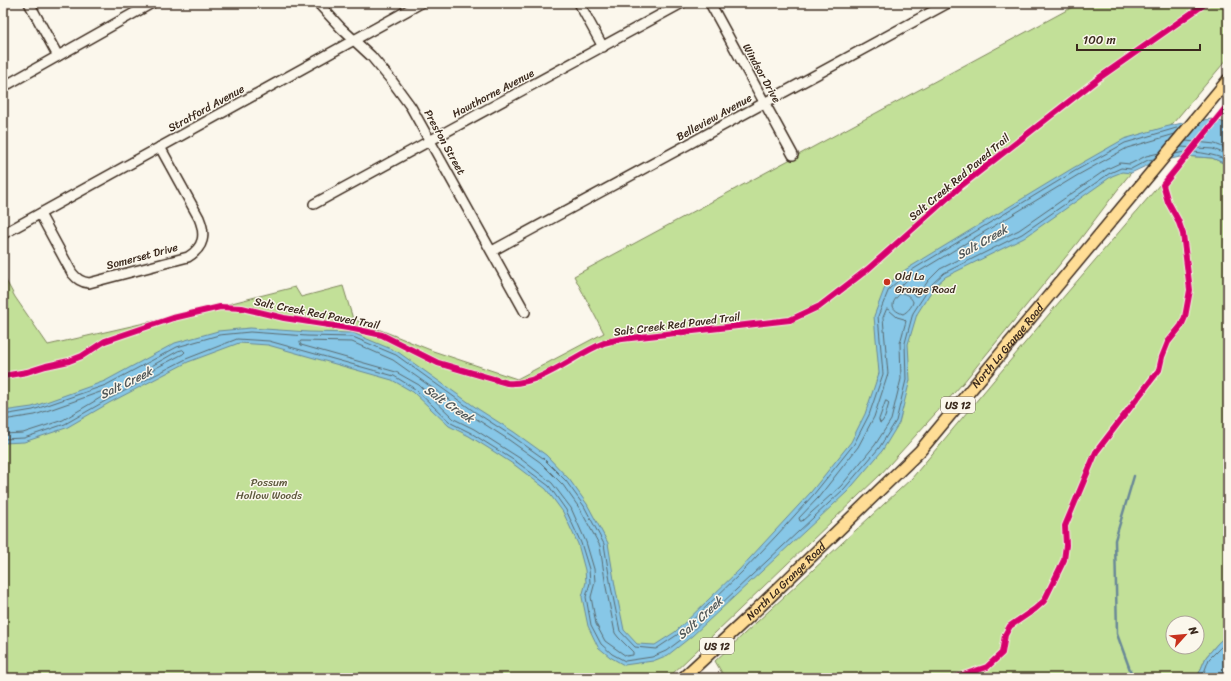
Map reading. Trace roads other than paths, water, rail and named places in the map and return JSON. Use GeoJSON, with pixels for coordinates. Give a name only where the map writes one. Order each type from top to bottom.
{"type":"FeatureCollection","features":[{"type":"Feature","properties":{"kind":"main road","name":"North La Grange Road"},"geometry":{"type":"LineString","coordinates":[[683,678],[752,614],[920,450],[1228,80]]}},
{"type":"Feature","properties":{"kind":"main road"},"geometry":{"type":"LineString","coordinates":[[1216,94],[1228,84]]}},
{"type":"Feature","properties":{"kind":"street"},"geometry":{"type":"LineString","coordinates":[[29,3],[58,56]]}},
{"type":"Feature","properties":{"kind":"street"},"geometry":{"type":"LineString","coordinates":[[3,87],[152,3]]}},
{"type":"Feature","properties":{"kind":"street","name":"Preston Street"},"geometry":{"type":"LineString","coordinates":[[318,3],[341,28],[371,56],[411,107],[525,312]]}},
{"type":"Feature","properties":{"kind":"street","name":"Stratford Avenue"},"geometry":{"type":"LineString","coordinates":[[3,234],[421,3]]}},
{"type":"Feature","properties":{"kind":"street"},"geometry":{"type":"LineString","coordinates":[[579,3],[603,47]]}},
{"type":"Feature","properties":{"kind":"street","name":"Hawthorne Avenue"},"geometry":{"type":"LineString","coordinates":[[314,204],[682,3]]}},
{"type":"Feature","properties":{"kind":"street","name":"Windsor Drive"},"geometry":{"type":"LineString","coordinates":[[710,3],[793,155]]}},
{"type":"Feature","properties":{"kind":"street","name":"Belleview Avenue"},"geometry":{"type":"LineString","coordinates":[[492,251],[948,3]]}},
{"type":"Feature","properties":{"kind":"street","name":"Somerset Drive"},"geometry":{"type":"LineString","coordinates":[[40,214],[72,273],[79,280],[84,282],[188,257],[195,252],[202,241],[202,227],[160,147]]}},
{"type":"Feature","properties":{"kind":"water","name":"Salt Creek"},"geometry":{"type":"Polygon","coordinates":[[[1213,119],[1228,124],[1228,165],[1212,158],[1184,156],[1150,164],[1131,173],[1122,172],[1112,176],[1024,238],[945,277],[934,287],[917,314],[908,344],[910,380],[899,423],[882,451],[847,492],[692,636],[668,655],[653,661],[624,665],[610,657],[598,647],[588,626],[582,597],[586,582],[585,570],[578,544],[563,512],[546,489],[516,466],[493,451],[449,426],[413,392],[392,380],[268,345],[239,343],[188,362],[109,403],[66,428],[24,442],[3,443],[3,411],[32,407],[105,381],[175,343],[218,331],[250,328],[353,333],[398,352],[546,455],[569,479],[587,504],[608,543],[624,630],[637,644],[655,645],[675,632],[739,570],[811,492],[851,442],[865,414],[879,373],[874,316],[885,287],[905,270],[1073,168],[1124,139],[1191,121],[1213,119]]]}},
{"type":"Feature","properties":{"kind":"water"},"geometry":{"type":"Polygon","coordinates":[[[1228,634],[1228,678],[1197,678],[1206,657],[1228,634]]]}},
{"type":"Feature","properties":{"kind":"waterway"},"geometry":{"type":"LineString","coordinates":[[1133,678],[1117,634],[1115,540],[1134,476]]}},
{"type":"Feature","properties":{"kind":"place","name":"Old La Grange Road"},"geometry":{"type":"Point","coordinates":[887,282]}},
{"type":"Feature","properties":{"kind":"park label","name":"Possum Hollow Woods"},"geometry":{"type":"Point","coordinates":[269,488]}}]}
